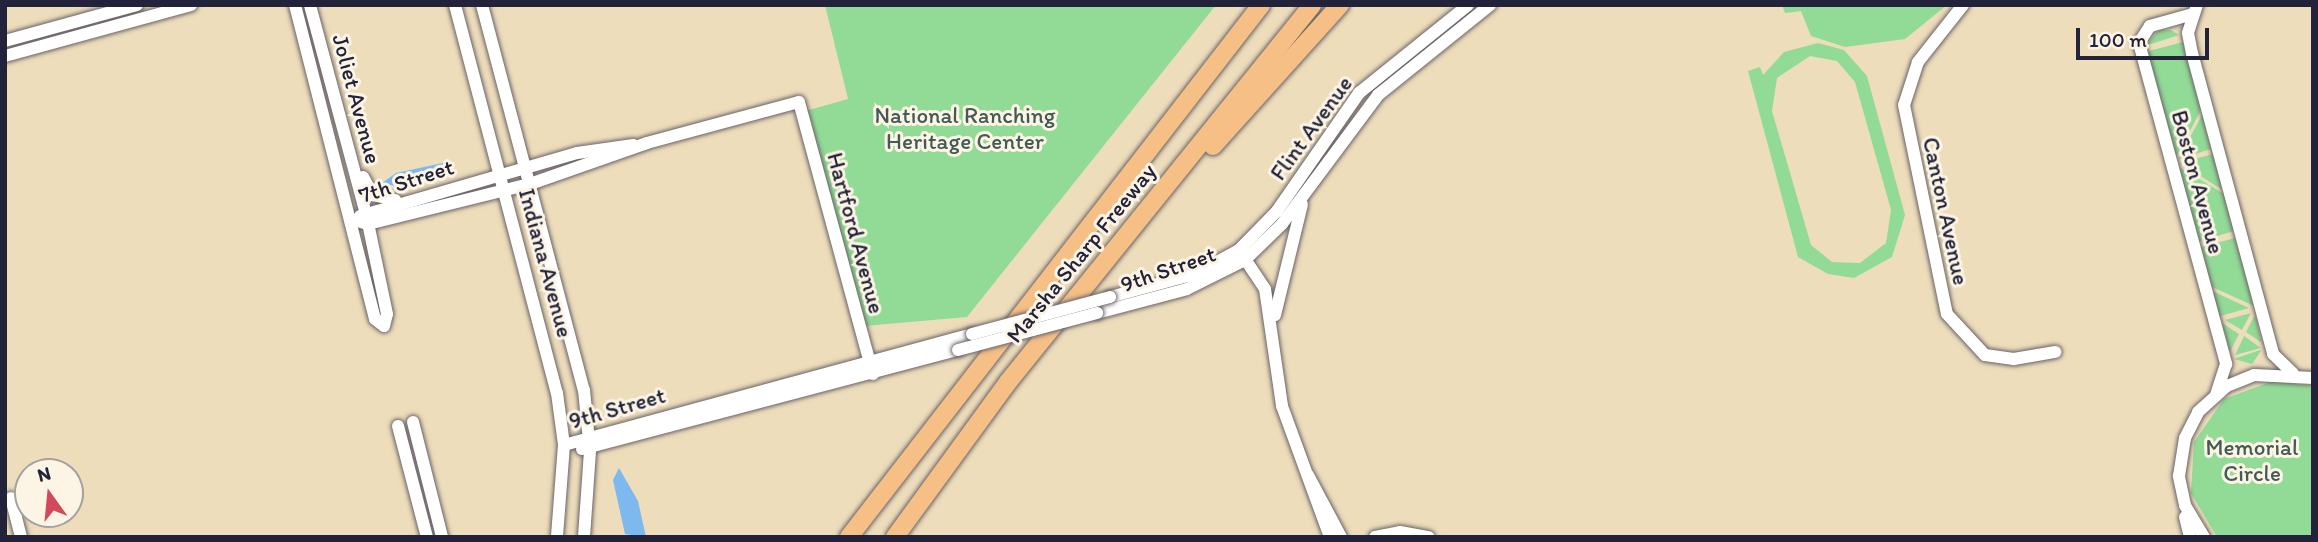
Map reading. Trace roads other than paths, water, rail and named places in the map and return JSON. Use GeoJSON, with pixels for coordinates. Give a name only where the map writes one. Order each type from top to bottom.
{"type":"FeatureCollection","features":[{"type":"Feature","properties":{"kind":"highway","name":"Marsha Sharp Freeway"},"geometry":{"type":"LineString","coordinates":[[849,537],[1261,5]]}},
{"type":"Feature","properties":{"kind":"highway","name":"Marsha Sharp Freeway"},"geometry":{"type":"LineString","coordinates":[[895,537],[1078,296],[1312,5]]}},
{"type":"Feature","properties":{"kind":"highway"},"geometry":{"type":"LineString","coordinates":[[1078,296],[1097,283],[1339,5]]}},
{"type":"Feature","properties":{"kind":"street"},"geometry":{"type":"LineString","coordinates":[[5,41],[136,5]]}},
{"type":"Feature","properties":{"kind":"street"},"geometry":{"type":"LineString","coordinates":[[5,56],[161,8],[191,5]]}},
{"type":"Feature","properties":{"kind":"street","name":"Joliet Avenue"},"geometry":{"type":"LineString","coordinates":[[295,5],[354,220],[379,323],[387,314],[367,218],[310,5]]}},
{"type":"Feature","properties":{"kind":"street","name":"Indiana Avenue"},"geometry":{"type":"LineString","coordinates":[[454,5],[556,386],[564,445],[557,537]]}},
{"type":"Feature","properties":{"kind":"street","name":"Indiana Avenue"},"geometry":{"type":"LineString","coordinates":[[482,5],[578,365],[590,451],[584,537]]}},
{"type":"Feature","properties":{"kind":"street","name":"Flint Avenue"},"geometry":{"type":"LineString","coordinates":[[1242,255],[1359,93],[1468,5]]}},
{"type":"Feature","properties":{"kind":"street","name":"Flint Avenue"},"geometry":{"type":"LineString","coordinates":[[1242,255],[1308,187],[1378,95],[1490,5]]}},
{"type":"Feature","properties":{"kind":"street","name":"Canton Avenue"},"geometry":{"type":"LineString","coordinates":[[1963,5],[1918,62],[1904,105],[1947,314],[1985,355],[2014,359],[2055,352]]}},
{"type":"Feature","properties":{"kind":"street","name":"Boston Avenue"},"geometry":{"type":"LineString","coordinates":[[2216,394],[2225,360],[2139,43],[2150,26],[2195,9],[2192,53],[2273,354],[2293,373]]}},
{"type":"Feature","properties":{"kind":"street","name":"7th Street"},"geometry":{"type":"LineString","coordinates":[[367,218],[420,196],[526,167],[647,143],[799,102]]}},
{"type":"Feature","properties":{"kind":"street","name":"Hartford Avenue"},"geometry":{"type":"LineString","coordinates":[[799,102],[871,368]]}},
{"type":"Feature","properties":{"kind":"street","name":"7th Street"},"geometry":{"type":"LineString","coordinates":[[354,220],[530,184],[647,143]]}},
{"type":"Feature","properties":{"kind":"street"},"geometry":{"type":"LineString","coordinates":[[352,163],[378,198],[420,196]]}},
{"type":"Feature","properties":{"kind":"street","name":"Flint Avenue"},"geometry":{"type":"LineString","coordinates":[[1273,325],[1308,187]]}},
{"type":"Feature","properties":{"kind":"street","name":"Flint Avenue"},"geometry":{"type":"LineString","coordinates":[[1242,255],[1265,289],[1273,325],[1282,407],[1330,537]]}},
{"type":"Feature","properties":{"kind":"street","name":"9th Street"},"geometry":{"type":"LineString","coordinates":[[564,445],[590,451],[871,368],[972,334],[1195,274],[1242,255]]}},
{"type":"Feature","properties":{"kind":"street","name":"9th Street"},"geometry":{"type":"LineString","coordinates":[[564,445],[589,435],[958,350],[1187,289],[1242,255]]}},
{"type":"Feature","properties":{"kind":"street"},"geometry":{"type":"LineString","coordinates":[[2190,537],[2182,495],[2185,438],[2216,394],[2254,375],[2293,373],[2313,378]]}},
{"type":"Feature","properties":{"kind":"street"},"geometry":{"type":"LineString","coordinates":[[413,422],[442,537]]}},
{"type":"Feature","properties":{"kind":"street"},"geometry":{"type":"LineString","coordinates":[[398,426],[428,537]]}},
{"type":"Feature","properties":{"kind":"street","name":"Flint Avenue"},"geometry":{"type":"LineString","coordinates":[[1304,469],[1341,537]]}},
{"type":"Feature","properties":{"kind":"street"},"geometry":{"type":"LineString","coordinates":[[2182,495],[2204,537]]}},
{"type":"Feature","properties":{"kind":"street"},"geometry":{"type":"LineString","coordinates":[[11,498],[21,537]]}},
{"type":"Feature","properties":{"kind":"street"},"geometry":{"type":"LineString","coordinates":[[1376,537],[1399,531],[1429,537]]}},
{"type":"Feature","properties":{"kind":"water"},"geometry":{"type":"Polygon","coordinates":[[[443,163],[442,175],[400,187],[382,183],[396,173],[443,163]]]}},
{"type":"Feature","properties":{"kind":"water"},"geometry":{"type":"Polygon","coordinates":[[[619,468],[638,501],[646,537],[625,534],[613,480],[619,468]]]}},
{"type":"Feature","properties":{"kind":"park label","name":"National Ranching Heritage Center"},"geometry":{"type":"Point","coordinates":[965,128]}},
{"type":"Feature","properties":{"kind":"park label","name":"Memorial Circle"},"geometry":{"type":"Point","coordinates":[2252,460]}}]}
